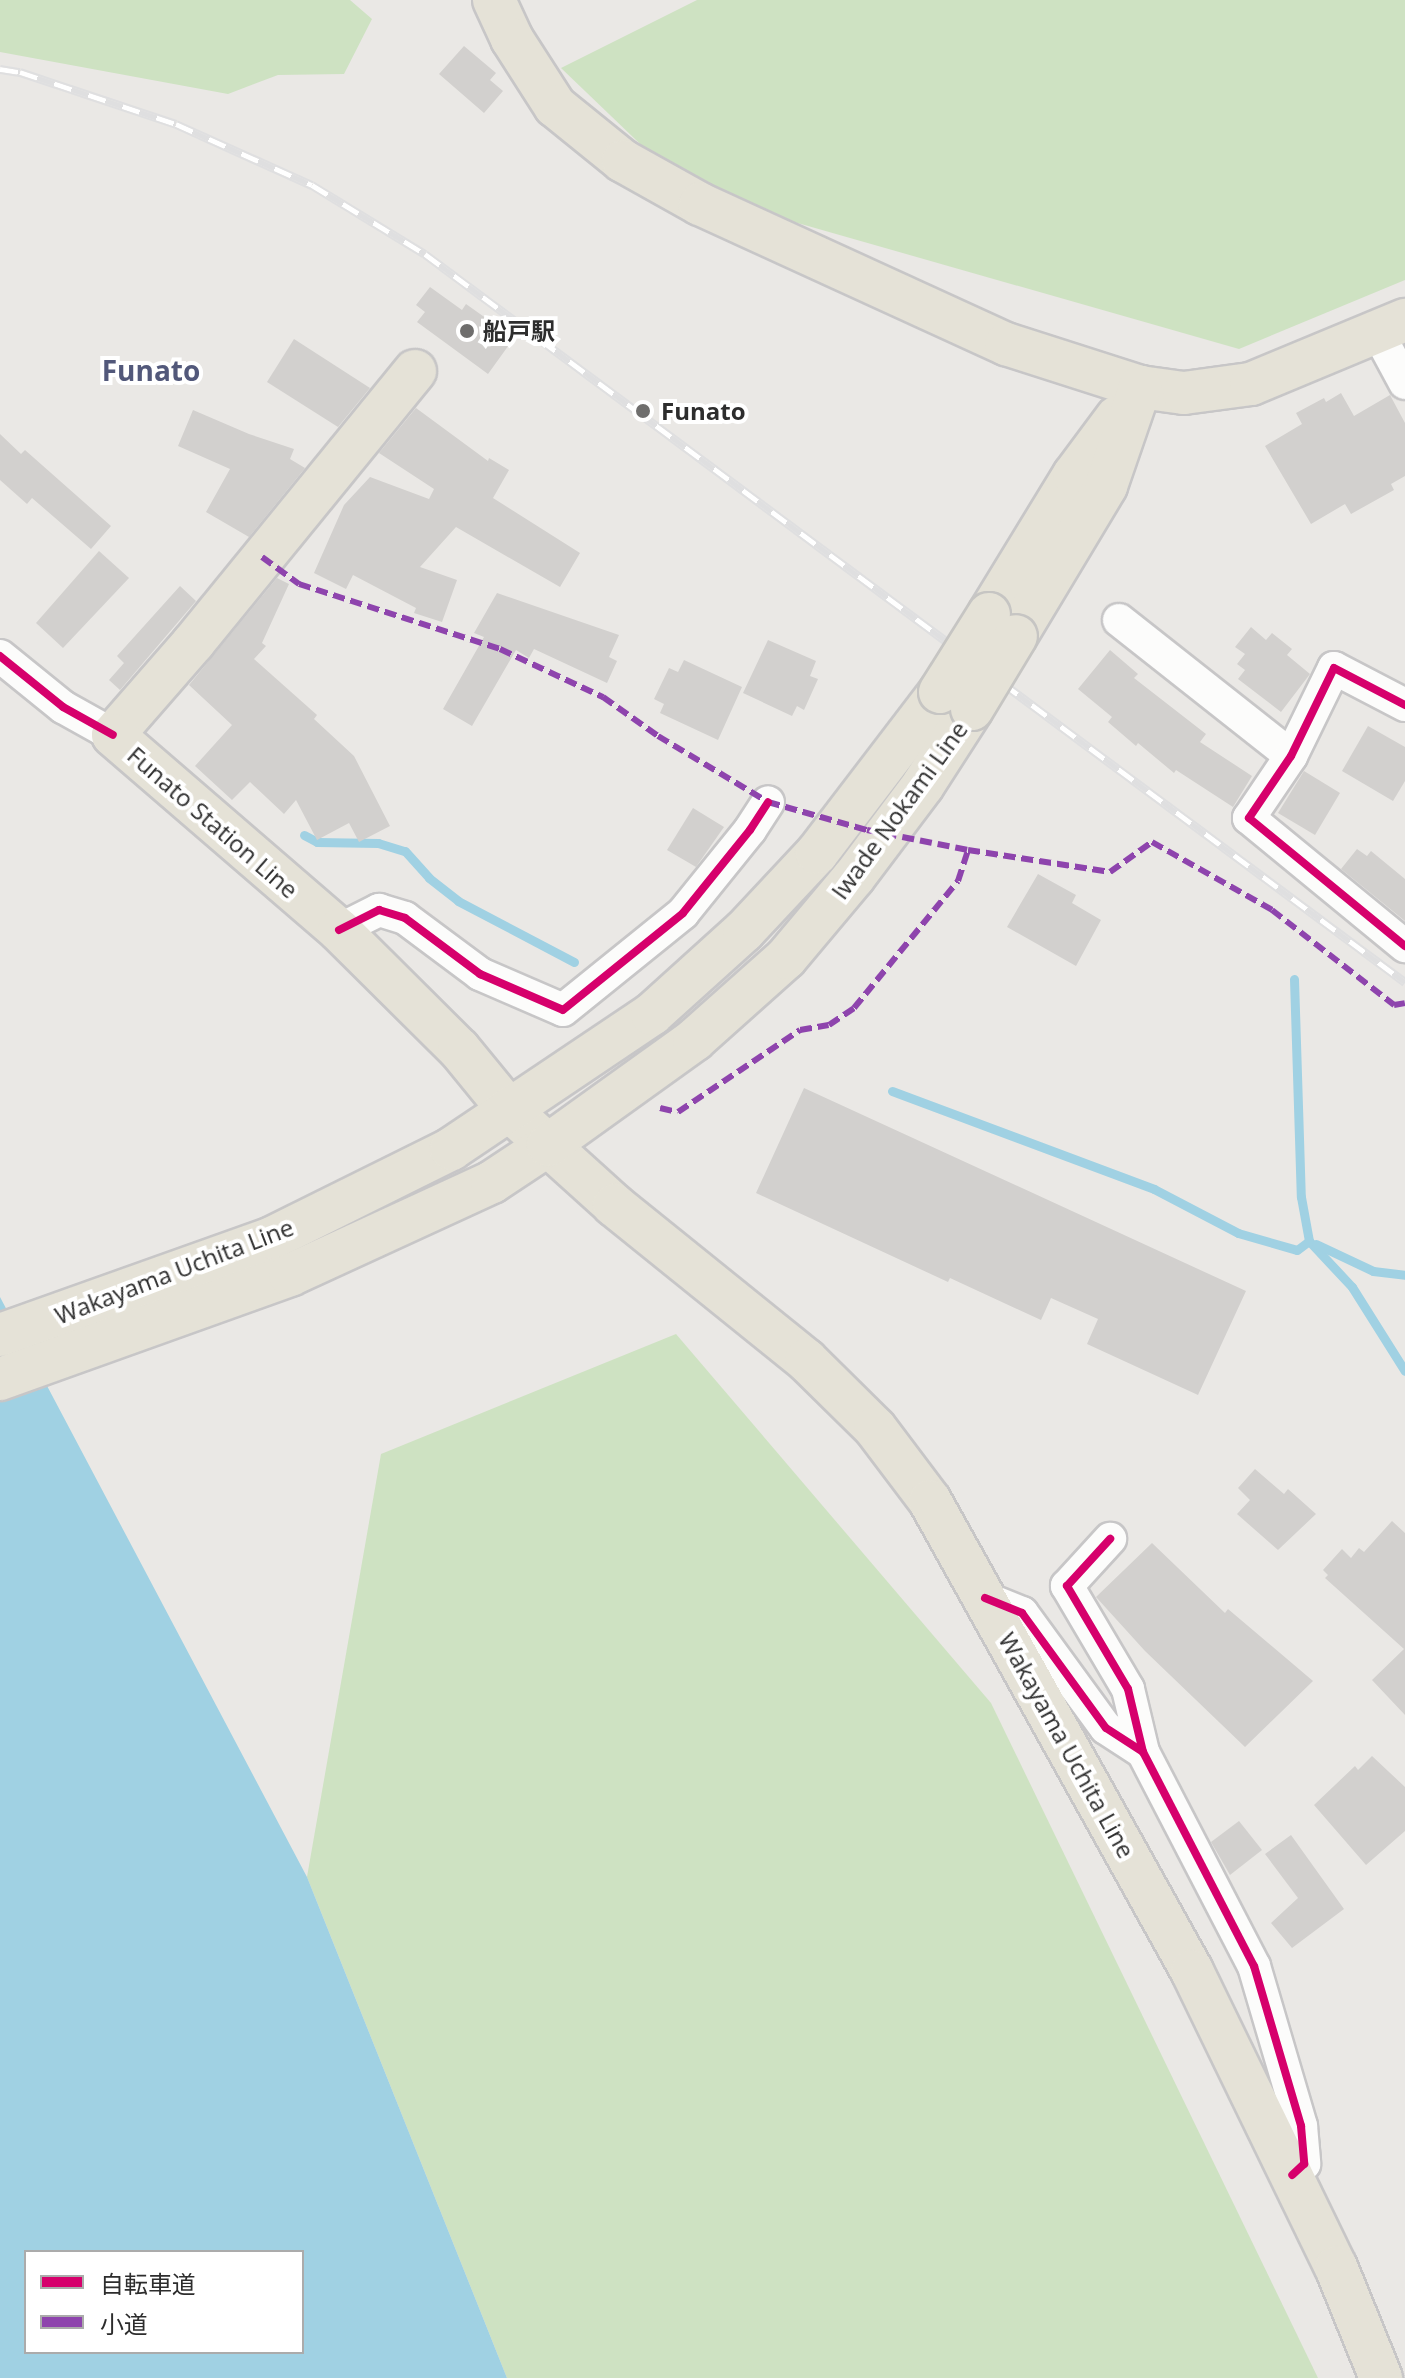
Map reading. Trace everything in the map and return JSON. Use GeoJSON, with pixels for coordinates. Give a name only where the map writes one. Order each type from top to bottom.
{"type":"FeatureCollection","features":[{"type":"Feature","properties":{"kind":"main road"},"geometry":{"type":"LineString","coordinates":[[494,0],[512,39],[555,106],[623,161],[700,204],[1006,344],[1140,387],[1184,393],[1251,384],[1391,326]]}},
{"type":"Feature","properties":{"kind":"main road","name":"Funato Station Line"},"geometry":{"type":"LineString","coordinates":[[415,371],[194,642],[113,735],[339,930],[459,1049],[509,1110]]}},
{"type":"Feature","properties":{"kind":"main road","name":"Iwade Nokami Line"},"geometry":{"type":"LineString","coordinates":[[548,1145],[694,1040],[786,958],[871,854],[923,785],[956,700],[1002,625],[1074,475],[1140,387]]}},
{"type":"Feature","properties":{"kind":"main road","name":"Iwade Nokami Line"},"geometry":{"type":"LineString","coordinates":[[509,1110],[652,1014],[744,931],[956,700]]}},
{"type":"Feature","properties":{"kind":"main road","name":"Wakayama Uchita Line"},"geometry":{"type":"LineString","coordinates":[[0,1335],[272,1238],[451,1149],[509,1110],[614,1205],[806,1360],[875,1428],[930,1501],[1192,1971],[1336,2267],[1381,2378]]}},
{"type":"Feature","properties":{"kind":"main road","name":"Wakayama Uchita Line"},"geometry":{"type":"LineString","coordinates":[[0,1379],[290,1275],[492,1182],[548,1145]]}},
{"type":"Feature","properties":{"kind":"street"},"geometry":{"type":"LineString","coordinates":[[1391,326],[1405,383]]}},
{"type":"Feature","properties":{"kind":"street"},"geometry":{"type":"LineString","coordinates":[[1119,620],[1291,756]]}},
{"type":"Feature","properties":{"kind":"street"},"geometry":{"type":"LineString","coordinates":[[0,656],[63,707],[113,735]]}},
{"type":"Feature","properties":{"kind":"street"},"geometry":{"type":"LineString","coordinates":[[1405,705],[1334,668],[1291,756],[1249,818],[1405,946]]}},
{"type":"Feature","properties":{"kind":"street"},"geometry":{"type":"LineString","coordinates":[[339,930],[379,910],[405,918],[480,974],[563,1010],[683,913],[750,830],[768,802]]}},
{"type":"Feature","properties":{"kind":"street"},"geometry":{"type":"LineString","coordinates":[[1110,1539],[1067,1586],[1128,1689],[1143,1752],[1254,1966],[1301,2126],[1304,2164],[1292,2175]]}},
{"type":"Feature","properties":{"kind":"street"},"geometry":{"type":"LineString","coordinates":[[985,1598],[1022,1613],[1106,1728],[1143,1752]]}},
{"type":"Feature","properties":{"kind":"green space"},"geometry":{"type":"Polygon","coordinates":[[[0,0],[350,0],[372,19],[344,74],[278,75],[228,94],[0,52],[0,0]]]}},
{"type":"Feature","properties":{"kind":"green space"},"geometry":{"type":"Polygon","coordinates":[[[697,0],[1405,0],[1405,280],[1239,349],[766,214],[660,163],[561,68],[697,0]]]}},
{"type":"Feature","properties":{"kind":"green space"},"geometry":{"type":"Polygon","coordinates":[[[676,1334],[991,1703],[1318,2378],[507,2378],[307,1877],[381,1454],[676,1334]]]}},
{"type":"Feature","properties":{"kind":"water"},"geometry":{"type":"Polygon","coordinates":[[[0,1297],[307,1877],[507,2378],[0,2378],[0,1297]]]}},
{"type":"Feature","properties":{"kind":"building"},"geometry":{"type":"Polygon","coordinates":[[[464,46],[496,73],[490,80],[503,91],[484,113],[439,74],[464,46]]]}},
{"type":"Feature","properties":{"kind":"building","name":"船戸駅"},"geometry":{"type":"Polygon","coordinates":[[[430,287],[462,310],[466,304],[514,338],[488,374],[417,322],[425,312],[416,305],[430,287]]]}},
{"type":"Feature","properties":{"kind":"building"},"geometry":{"type":"Polygon","coordinates":[[[294,339],[370,388],[338,427],[267,382],[294,339]]]}},
{"type":"Feature","properties":{"kind":"building"},"geometry":{"type":"Polygon","coordinates":[[[1341,393],[1354,416],[1390,395],[1405,423],[1405,476],[1391,484],[1394,490],[1351,514],[1345,504],[1311,524],[1265,446],[1302,424],[1296,413],[1341,393]]]}},
{"type":"Feature","properties":{"kind":"building"},"geometry":{"type":"Polygon","coordinates":[[[416,408],[488,461],[489,458],[509,470],[493,498],[580,553],[560,587],[456,527],[420,567],[457,580],[442,622],[414,613],[416,608],[353,575],[346,589],[314,573],[344,505],[370,477],[429,499],[434,489],[379,453],[416,408]]]}},
{"type":"Feature","properties":{"kind":"building"},"geometry":{"type":"Polygon","coordinates":[[[193,410],[294,449],[290,459],[305,468],[249,537],[206,512],[230,469],[178,446],[193,410]]]}},
{"type":"Feature","properties":{"kind":"building"},"geometry":{"type":"Polygon","coordinates":[[[0,434],[21,454],[25,450],[111,526],[91,549],[32,498],[27,504],[0,480],[0,434]]]}},
{"type":"Feature","properties":{"kind":"building"},"geometry":{"type":"Polygon","coordinates":[[[99,551],[129,578],[63,648],[36,623],[99,551]]]}},
{"type":"Feature","properties":{"kind":"building"},"geometry":{"type":"Polygon","coordinates":[[[277,578],[289,584],[262,643],[266,646],[254,659],[317,715],[314,719],[354,756],[390,826],[359,842],[349,823],[317,840],[296,800],[284,814],[250,782],[232,800],[195,766],[232,725],[189,685],[277,578]]]}},
{"type":"Feature","properties":{"kind":"building"},"geometry":{"type":"Polygon","coordinates":[[[180,586],[196,601],[120,690],[109,680],[124,663],[117,656],[180,586]]]}},
{"type":"Feature","properties":{"kind":"building"},"geometry":{"type":"Polygon","coordinates":[[[497,593],[619,635],[609,657],[617,661],[607,683],[534,649],[529,658],[516,650],[472,726],[443,709],[484,637],[474,633],[497,593]]]}},
{"type":"Feature","properties":{"kind":"building"},"geometry":{"type":"Polygon","coordinates":[[[1251,627],[1266,640],[1272,633],[1292,649],[1287,655],[1310,674],[1281,712],[1238,679],[1245,670],[1237,664],[1245,654],[1235,647],[1251,627]]]}},
{"type":"Feature","properties":{"kind":"building"},"geometry":{"type":"Polygon","coordinates":[[[768,640],[816,661],[810,676],[818,679],[804,710],[797,706],[792,716],[743,693],[768,640]]]}},
{"type":"Feature","properties":{"kind":"building"},"geometry":{"type":"Polygon","coordinates":[[[1110,650],[1138,674],[1134,678],[1206,734],[1200,742],[1252,776],[1233,807],[1176,770],[1174,773],[1138,743],[1136,746],[1108,722],[1112,717],[1078,689],[1110,650]]]}},
{"type":"Feature","properties":{"kind":"building"},"geometry":{"type":"Polygon","coordinates":[[[684,660],[742,687],[718,740],[660,713],[664,704],[654,699],[669,668],[678,672],[684,660]]]}},
{"type":"Feature","properties":{"kind":"building"},"geometry":{"type":"Polygon","coordinates":[[[1368,726],[1405,747],[1405,781],[1393,801],[1342,771],[1368,726]]]}},
{"type":"Feature","properties":{"kind":"building"},"geometry":{"type":"Polygon","coordinates":[[[1304,771],[1340,793],[1315,835],[1278,813],[1304,771]]]}},
{"type":"Feature","properties":{"kind":"building"},"geometry":{"type":"Polygon","coordinates":[[[693,808],[724,827],[696,867],[667,850],[693,808]]]}},
{"type":"Feature","properties":{"kind":"building"},"geometry":{"type":"Polygon","coordinates":[[[1357,849],[1367,856],[1371,851],[1405,879],[1405,921],[1341,869],[1357,849]]]}},
{"type":"Feature","properties":{"kind":"building"},"geometry":{"type":"Polygon","coordinates":[[[1038,874],[1076,895],[1072,903],[1101,920],[1076,966],[1007,927],[1038,874]]]}},
{"type":"Feature","properties":{"kind":"building"},"geometry":{"type":"Polygon","coordinates":[[[804,1088],[1246,1291],[1198,1395],[1087,1344],[1098,1319],[1051,1298],[1041,1320],[950,1278],[948,1282],[756,1193],[804,1088]]]}},
{"type":"Feature","properties":{"kind":"building"},"geometry":{"type":"Polygon","coordinates":[[[1255,1469],[1284,1494],[1288,1489],[1316,1514],[1278,1550],[1237,1514],[1250,1500],[1238,1488],[1255,1469]]]}},
{"type":"Feature","properties":{"kind":"building"},"geometry":{"type":"Polygon","coordinates":[[[1392,1521],[1405,1533],[1405,1715],[1372,1680],[1404,1649],[1325,1578],[1328,1575],[1323,1570],[1342,1549],[1351,1558],[1359,1548],[1364,1552],[1392,1521]]]}},
{"type":"Feature","properties":{"kind":"building"},"geometry":{"type":"Polygon","coordinates":[[[1152,1543],[1225,1613],[1228,1609],[1313,1681],[1245,1747],[1145,1651],[1096,1597],[1152,1543]]]}},
{"type":"Feature","properties":{"kind":"building"},"geometry":{"type":"Polygon","coordinates":[[[1372,1756],[1405,1787],[1405,1831],[1366,1865],[1314,1805],[1355,1766],[1358,1770],[1372,1756]]]}},
{"type":"Feature","properties":{"kind":"building"},"geometry":{"type":"Polygon","coordinates":[[[1239,1821],[1262,1850],[1230,1875],[1211,1842],[1239,1821]]]}},
{"type":"Feature","properties":{"kind":"building"},"geometry":{"type":"Polygon","coordinates":[[[1291,1835],[1344,1909],[1292,1948],[1271,1923],[1298,1898],[1265,1854],[1291,1835]]]}},
{"type":"Feature","properties":{"kind":"waterway"},"geometry":{"type":"LineString","coordinates":[[304,835],[317,842],[378,843],[405,851],[429,878],[458,901],[574,962]]}},
{"type":"Feature","properties":{"kind":"waterway"},"geometry":{"type":"LineString","coordinates":[[1294,979],[1301,1197],[1309,1241],[1352,1287],[1405,1371]]}},
{"type":"Feature","properties":{"kind":"waterway"},"geometry":{"type":"LineString","coordinates":[[892,1091],[1154,1189],[1238,1233],[1297,1250],[1309,1241]]}},
{"type":"Feature","properties":{"kind":"waterway"},"geometry":{"type":"LineString","coordinates":[[1316,1244],[1373,1271],[1405,1275]]}},
{"type":"Feature","properties":{"kind":"railway"},"geometry":{"type":"LineString","coordinates":[[0,69],[20,72],[176,124],[312,185],[425,254],[1405,982]]}},
{"type":"Feature","properties":{"kind":"marked path"},"geometry":{"type":"LineString","coordinates":[[262,557],[299,584],[500,649],[603,697],[658,736],[768,802],[867,830],[968,850]]}},
{"type":"Feature","properties":{"kind":"marked path"},"geometry":{"type":"LineString","coordinates":[[660,1108],[678,1112],[800,1030],[829,1025],[854,1008],[958,881],[968,850],[1110,872],[1152,842],[1272,910],[1394,1005],[1405,1003]]}},
{"type":"Feature","properties":{"kind":"cycle path"},"geometry":{"type":"LineString","coordinates":[[0,656],[63,707],[113,735]]}},
{"type":"Feature","properties":{"kind":"cycle path"},"geometry":{"type":"LineString","coordinates":[[1405,705],[1334,668],[1291,756],[1249,818],[1405,946]]}},
{"type":"Feature","properties":{"kind":"cycle path"},"geometry":{"type":"LineString","coordinates":[[339,930],[379,910],[405,918],[480,974],[563,1010],[683,913],[750,830],[768,802]]}},
{"type":"Feature","properties":{"kind":"cycle path"},"geometry":{"type":"LineString","coordinates":[[985,1598],[1022,1613],[1106,1728],[1143,1752],[1128,1689],[1067,1586],[1110,1539]]}},
{"type":"Feature","properties":{"kind":"cycle path"},"geometry":{"type":"LineString","coordinates":[[1143,1752],[1254,1966],[1301,2126],[1304,2164],[1292,2175]]}},
{"type":"Feature","properties":{"kind":"place","name":"船戸駅"},"geometry":{"type":"Point","coordinates":[467,331]}},
{"type":"Feature","properties":{"kind":"place","name":"Funato"},"geometry":{"type":"Point","coordinates":[643,411]}},
{"type":"Feature","properties":{"kind":"district","name":"Funato"},"geometry":{"type":"Point","coordinates":[151,370]}}]}
